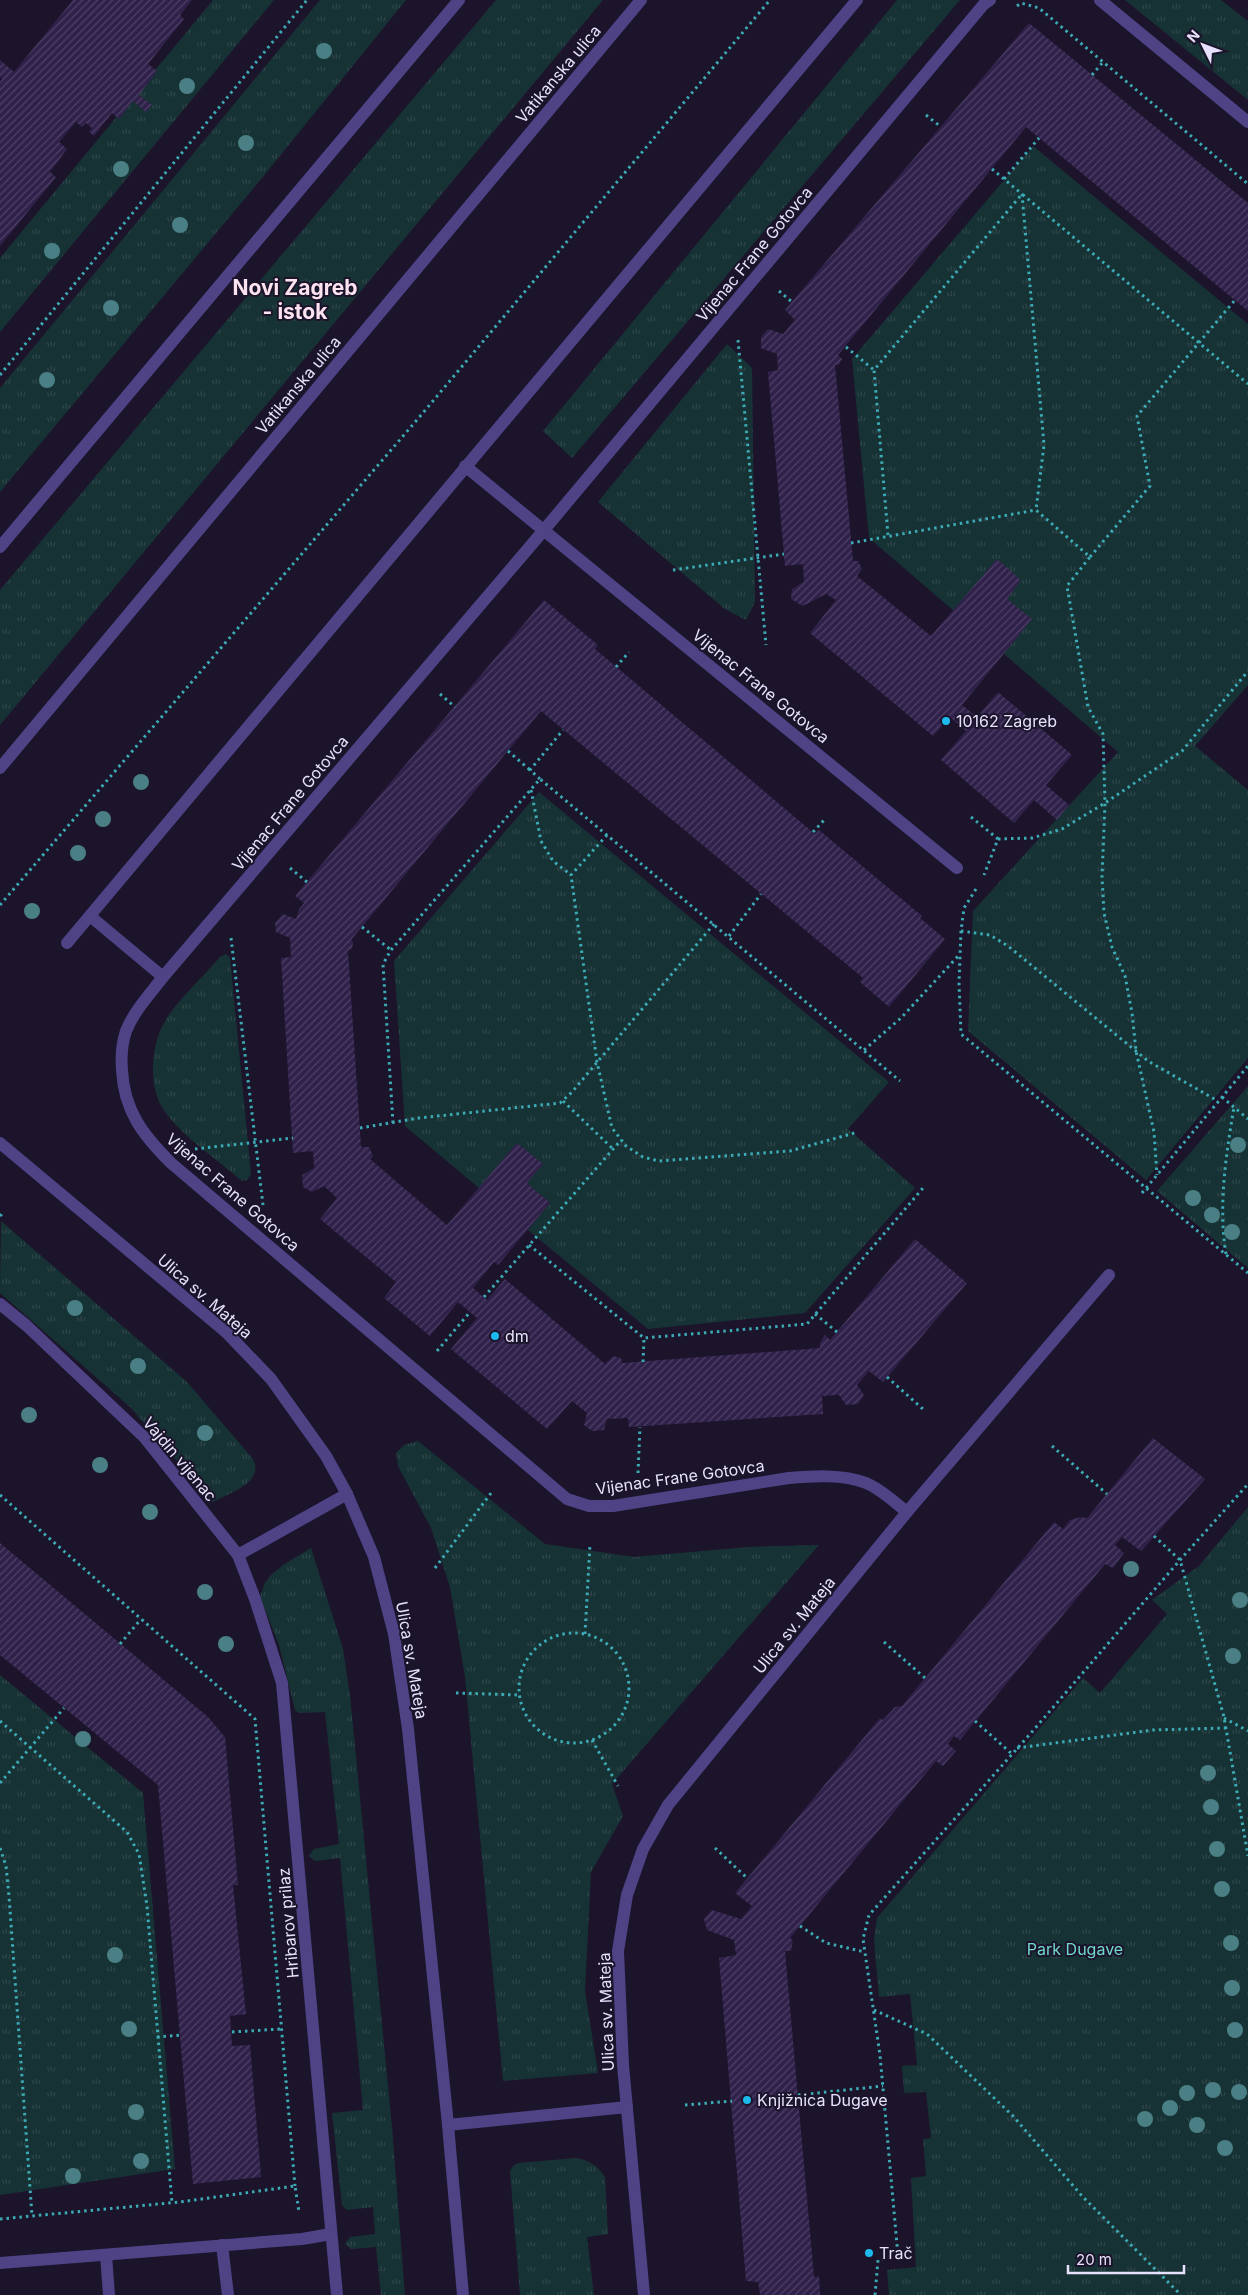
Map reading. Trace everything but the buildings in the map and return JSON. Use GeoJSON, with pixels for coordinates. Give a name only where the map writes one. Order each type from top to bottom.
{"type":"FeatureCollection","features":[{"type":"Feature","properties":{"kind":"street"},"geometry":{"type":"LineString","coordinates":[[0,547],[459,0]]}},
{"type":"Feature","properties":{"kind":"street","name":"Vatikanska ulica"},"geometry":{"type":"LineString","coordinates":[[0,768],[640,0]]}},
{"type":"Feature","properties":{"kind":"street"},"geometry":{"type":"LineString","coordinates":[[67,943],[857,0]]}},
{"type":"Feature","properties":{"kind":"street","name":"Vijenac Frane Gotovca"},"geometry":{"type":"LineString","coordinates":[[907,1512],[882,1492],[866,1483],[816,1476],[789,1478],[613,1506],[589,1506],[567,1499],[171,1163],[149,1141],[134,1118],[123,1088],[121,1059],[126,1032],[141,1005],[163,977],[544,530],[984,4],[990,0]]}},
{"type":"Feature","properties":{"kind":"street"},"geometry":{"type":"LineString","coordinates":[[1100,0],[1248,122]]}},
{"type":"Feature","properties":{"kind":"street"},"geometry":{"type":"LineString","coordinates":[[465,466],[544,530]]}},
{"type":"Feature","properties":{"kind":"street","name":"Vijenac Frane Gotovca"},"geometry":{"type":"LineString","coordinates":[[544,530],[957,868]]}},
{"type":"Feature","properties":{"kind":"street"},"geometry":{"type":"LineString","coordinates":[[90,916],[163,977]]}},
{"type":"Feature","properties":{"kind":"street","name":"Ulica sv. Mateja"},"geometry":{"type":"LineString","coordinates":[[0,1143],[227,1333],[271,1379],[326,1456],[347,1494],[374,1557],[394,1634],[409,1739],[448,2125],[463,2295]]}},
{"type":"Feature","properties":{"kind":"street","name":"Ulica sv. Mateja"},"geometry":{"type":"LineString","coordinates":[[644,2295],[627,2107],[618,1951],[627,1895],[643,1849],[668,1805],[907,1512],[1109,1275]]}},
{"type":"Feature","properties":{"kind":"street","name":"Vajdin vijenac"},"geometry":{"type":"LineString","coordinates":[[0,1304],[27,1326],[144,1438],[238,1555]]}},
{"type":"Feature","properties":{"kind":"street"},"geometry":{"type":"LineString","coordinates":[[238,1555],[347,1494]]}},
{"type":"Feature","properties":{"kind":"street","name":"Hribarov prilaz"},"geometry":{"type":"LineString","coordinates":[[238,1555],[255,1599],[282,1683],[337,2295]]}},
{"type":"Feature","properties":{"kind":"street"},"geometry":{"type":"LineString","coordinates":[[448,2125],[627,2107]]}},
{"type":"Feature","properties":{"kind":"street"},"geometry":{"type":"LineString","coordinates":[[0,2263],[222,2246],[302,2239],[332,2234]]}},
{"type":"Feature","properties":{"kind":"street"},"geometry":{"type":"LineString","coordinates":[[222,2246],[228,2295]]}},
{"type":"Feature","properties":{"kind":"street"},"geometry":{"type":"LineString","coordinates":[[106,2255],[109,2295]]}},
{"type":"Feature","properties":{"kind":"path"},"geometry":{"type":"LineString","coordinates":[[0,375],[307,0]]}},
{"type":"Feature","properties":{"kind":"path"},"geometry":{"type":"LineString","coordinates":[[0,905],[422,414],[770,0]]}},
{"type":"Feature","properties":{"kind":"path"},"geometry":{"type":"LineString","coordinates":[[1013,8],[1021,3],[1039,8],[1248,184]]}},
{"type":"Feature","properties":{"kind":"path"},"geometry":{"type":"LineString","coordinates":[[1092,75],[1103,62]]}},
{"type":"Feature","properties":{"kind":"path"},"geometry":{"type":"LineString","coordinates":[[922,111],[941,127]]}},
{"type":"Feature","properties":{"kind":"path"},"geometry":{"type":"LineString","coordinates":[[1004,179],[1039,138]]}},
{"type":"Feature","properties":{"kind":"path"},"geometry":{"type":"LineString","coordinates":[[992,169],[1248,384]]}},
{"type":"Feature","properties":{"kind":"path"},"geometry":{"type":"LineString","coordinates":[[888,535],[874,370],[1022,194]]}},
{"type":"Feature","properties":{"kind":"path"},"geometry":{"type":"LineString","coordinates":[[1022,194],[1044,445],[1036,510]]}},
{"type":"Feature","properties":{"kind":"path"},"geometry":{"type":"LineString","coordinates":[[774,286],[792,302]]}},
{"type":"Feature","properties":{"kind":"path"},"geometry":{"type":"LineString","coordinates":[[1157,1175],[1154,1132],[1136,1051],[1132,1013],[1125,976],[1112,946],[1104,913],[1102,877],[1105,803],[1103,734],[1088,707],[1067,586],[1150,486],[1136,416],[1235,300]]}},
{"type":"Feature","properties":{"kind":"path"},"geometry":{"type":"LineString","coordinates":[[738,339],[756,558],[766,645]]}},
{"type":"Feature","properties":{"kind":"path"},"geometry":{"type":"LineString","coordinates":[[846,347],[874,370]]}},
{"type":"Feature","properties":{"kind":"path"},"geometry":{"type":"LineString","coordinates":[[851,542],[1036,510]]}},
{"type":"Feature","properties":{"kind":"path"},"geometry":{"type":"LineString","coordinates":[[1036,510],[1090,557]]}},
{"type":"Feature","properties":{"kind":"path"},"geometry":{"type":"LineString","coordinates":[[673,570],[784,554]]}},
{"type":"Feature","properties":{"kind":"path"},"geometry":{"type":"LineString","coordinates":[[616,667],[629,652]]}},
{"type":"Feature","properties":{"kind":"path"},"geometry":{"type":"LineString","coordinates":[[998,839],[1032,838],[1062,830],[1105,803],[1182,751],[1248,671]]}},
{"type":"Feature","properties":{"kind":"path"},"geometry":{"type":"LineString","coordinates":[[436,692],[455,706]]}},
{"type":"Feature","properties":{"kind":"path"},"geometry":{"type":"LineString","coordinates":[[530,770],[563,730]]}},
{"type":"Feature","properties":{"kind":"path"},"geometry":{"type":"LineString","coordinates":[[508,751],[900,1081]]}},
{"type":"Feature","properties":{"kind":"path"},"geometry":{"type":"LineString","coordinates":[[393,1122],[383,964],[390,950],[540,779]]}},
{"type":"Feature","properties":{"kind":"path"},"geometry":{"type":"LineString","coordinates":[[531,790],[541,841],[553,861],[571,875],[597,1062],[612,1128],[626,1146],[642,1157],[659,1162],[790,1151],[858,1132]]}},
{"type":"Feature","properties":{"kind":"path"},"geometry":{"type":"LineString","coordinates":[[813,832],[826,818]]}},
{"type":"Feature","properties":{"kind":"path"},"geometry":{"type":"LineString","coordinates":[[571,875],[607,834]]}},
{"type":"Feature","properties":{"kind":"path"},"geometry":{"type":"LineString","coordinates":[[288,866],[307,882]]}},
{"type":"Feature","properties":{"kind":"path"},"geometry":{"type":"LineString","coordinates":[[728,936],[761,894]]}},
{"type":"Feature","properties":{"kind":"path"},"geometry":{"type":"LineString","coordinates":[[360,1128],[393,1122],[560,1103],[714,924]]}},
{"type":"Feature","properties":{"kind":"path"},"geometry":{"type":"LineString","coordinates":[[362,927],[390,950]]}},
{"type":"Feature","properties":{"kind":"path"},"geometry":{"type":"LineString","coordinates":[[1218,1101],[1148,1061],[1008,946],[990,935],[961,931],[959,983],[961,1034],[1248,1273]]}},
{"type":"Feature","properties":{"kind":"path"},"geometry":{"type":"LineString","coordinates":[[230,933],[263,1205]]}},
{"type":"Feature","properties":{"kind":"path"},"geometry":{"type":"LineString","coordinates":[[864,1050],[901,1018],[960,954]]}},
{"type":"Feature","properties":{"kind":"path"},"geometry":{"type":"LineString","coordinates":[[1142,1193],[1248,1066]]}},
{"type":"Feature","properties":{"kind":"path"},"geometry":{"type":"LineString","coordinates":[[1222,1097],[1248,1119]]}},
{"type":"Feature","properties":{"kind":"path"},"geometry":{"type":"LineString","coordinates":[[563,1101],[613,1149]]}},
{"type":"Feature","properties":{"kind":"path"},"geometry":{"type":"LineString","coordinates":[[1226,1254],[1222,1209],[1227,1146],[1234,1107]]}},
{"type":"Feature","properties":{"kind":"path"},"geometry":{"type":"LineString","coordinates":[[195,1149],[293,1138]]}},
{"type":"Feature","properties":{"kind":"path"},"geometry":{"type":"LineString","coordinates":[[484,1297],[621,1140]]}},
{"type":"Feature","properties":{"kind":"path"},"geometry":{"type":"LineString","coordinates":[[529,1245],[644,1338],[807,1324],[923,1188]]}},
{"type":"Feature","properties":{"kind":"path"},"geometry":{"type":"LineString","coordinates":[[437,1351],[470,1312]]}},
{"type":"Feature","properties":{"kind":"path"},"geometry":{"type":"LineString","coordinates":[[816,1314],[837,1332]]}},
{"type":"Feature","properties":{"kind":"path"},"geometry":{"type":"LineString","coordinates":[[643,1362],[644,1338]]}},
{"type":"Feature","properties":{"kind":"path"},"geometry":{"type":"LineString","coordinates":[[887,1377],[924,1410]]}},
{"type":"Feature","properties":{"kind":"path"},"geometry":{"type":"LineString","coordinates":[[638,1473],[640,1427]]}},
{"type":"Feature","properties":{"kind":"path"},"geometry":{"type":"LineString","coordinates":[[1052,1446],[1107,1494]]}},
{"type":"Feature","properties":{"kind":"path"},"geometry":{"type":"LineString","coordinates":[[874,2295],[878,2260],[898,2256],[883,2086],[865,1952],[864,1939],[869,1915],[1248,1484]]}},
{"type":"Feature","properties":{"kind":"path"},"geometry":{"type":"LineString","coordinates":[[435,1568],[491,1493]]}},
{"type":"Feature","properties":{"kind":"path"},"geometry":{"type":"LineString","coordinates":[[0,1495],[255,1719],[295,2186],[300,2218]]}},
{"type":"Feature","properties":{"kind":"path"},"geometry":{"type":"LineString","coordinates":[[1154,1536],[1180,1560],[1224,1718],[1248,1856]]}},
{"type":"Feature","properties":{"kind":"path"},"geometry":{"type":"LineString","coordinates":[[585,1634],[590,1544]]}},
{"type":"Feature","properties":{"kind":"path"},"geometry":{"type":"LineString","coordinates":[[120,1644],[142,1618]]}},
{"type":"Feature","properties":{"kind":"path"},"geometry":{"type":"LineString","coordinates":[[577,1632],[594,1636],[610,1645],[622,1659],[628,1675],[630,1693],[625,1710],[616,1725],[602,1737],[584,1743],[564,1744],[546,1737],[532,1725],[522,1708],[520,1695],[521,1670],[529,1654],[543,1642],[559,1635],[577,1632]]}},
{"type":"Feature","properties":{"kind":"path"},"geometry":{"type":"LineString","coordinates":[[884,1642],[925,1678]]}},
{"type":"Feature","properties":{"kind":"path"},"geometry":{"type":"LineString","coordinates":[[456,1693],[520,1695]]}},
{"type":"Feature","properties":{"kind":"path"},"geometry":{"type":"LineString","coordinates":[[0,1783],[64,1708]]}},
{"type":"Feature","properties":{"kind":"path"},"geometry":{"type":"LineString","coordinates":[[1224,1718],[1248,1731]]}},
{"type":"Feature","properties":{"kind":"path"},"geometry":{"type":"LineString","coordinates":[[0,1721],[126,1832],[139,1854],[147,1906],[172,2203]]}},
{"type":"Feature","properties":{"kind":"path"},"geometry":{"type":"LineString","coordinates":[[975,1721],[1012,1754]]}},
{"type":"Feature","properties":{"kind":"path"},"geometry":{"type":"LineString","coordinates":[[1017,1748],[1153,1730],[1226,1728]]}},
{"type":"Feature","properties":{"kind":"path"},"geometry":{"type":"LineString","coordinates":[[592,1740],[618,1786]]}},
{"type":"Feature","properties":{"kind":"path"},"geometry":{"type":"LineString","coordinates":[[0,1848],[6,1866],[9,1896],[32,2216]]}},
{"type":"Feature","properties":{"kind":"path"},"geometry":{"type":"LineString","coordinates":[[715,1848],[747,1878]]}},
{"type":"Feature","properties":{"kind":"path"},"geometry":{"type":"LineString","coordinates":[[800,1926],[826,1943],[865,1952]]}},
{"type":"Feature","properties":{"kind":"path"},"geometry":{"type":"LineString","coordinates":[[873,2009],[927,2034],[1013,2116],[1082,2196],[1181,2295]]}},
{"type":"Feature","properties":{"kind":"path"},"geometry":{"type":"LineString","coordinates":[[232,2032],[281,2029]]}},
{"type":"Feature","properties":{"kind":"path"},"geometry":{"type":"LineString","coordinates":[[157,2036],[181,2035]]}},
{"type":"Feature","properties":{"kind":"path"},"geometry":{"type":"LineString","coordinates":[[798,2095],[883,2086]]}},
{"type":"Feature","properties":{"kind":"path"},"geometry":{"type":"LineString","coordinates":[[685,2105],[732,2101]]}},
{"type":"Feature","properties":{"kind":"path"},"geometry":{"type":"LineString","coordinates":[[0,2219],[172,2203],[295,2186]]}},
{"type":"Feature","properties":{"kind":"green space"},"geometry":{"type":"Polygon","coordinates":[[[213,0],[274,0],[0,332],[0,258],[213,0]]]}},
{"type":"Feature","properties":{"kind":"green space"},"geometry":{"type":"Polygon","coordinates":[[[320,0],[406,0],[262,178],[0,492],[0,388],[320,0]]]}},
{"type":"Feature","properties":{"kind":"green space"},"geometry":{"type":"Polygon","coordinates":[[[496,0],[603,0],[0,725],[0,590],[496,0]]]}},
{"type":"Feature","properties":{"kind":"green space"},"geometry":{"type":"Polygon","coordinates":[[[897,0],[960,0],[572,458],[543,431],[897,0]]]}},
{"type":"Feature","properties":{"kind":"green space"},"geometry":{"type":"Polygon","coordinates":[[[1125,0],[1221,0],[1248,21],[1248,100],[1125,0]]]}},
{"type":"Feature","properties":{"kind":"green space"},"geometry":{"type":"Polygon","coordinates":[[[1033,146],[1248,324],[1248,685],[1195,746],[1248,790],[1248,1058],[1146,1180],[968,1031],[973,911],[1118,752],[869,538],[852,359],[1033,146]]]}},
{"type":"Feature","properties":{"kind":"green space"},"geometry":{"type":"Polygon","coordinates":[[[727,344],[752,368],[755,602],[746,620],[725,609],[598,502],[727,344]]]}},
{"type":"Feature","properties":{"kind":"green space"},"geometry":{"type":"Polygon","coordinates":[[[539,792],[889,1082],[848,1129],[915,1188],[805,1313],[648,1329],[528,1230],[550,1203],[527,1183],[542,1164],[517,1143],[479,1188],[405,1126],[394,961],[539,792]]]}},
{"type":"Feature","properties":{"kind":"green space"},"geometry":{"type":"Polygon","coordinates":[[[226,954],[230,958],[251,1174],[247,1180],[242,1181],[173,1122],[159,1102],[153,1079],[154,1054],[160,1031],[165,1021],[220,957],[226,954]]]}},
{"type":"Feature","properties":{"kind":"green space"},"geometry":{"type":"Polygon","coordinates":[[[1248,1086],[1248,1268],[1157,1191],[1248,1086]]]}},
{"type":"Feature","properties":{"kind":"green space"},"geometry":{"type":"Polygon","coordinates":[[[1,1221],[187,1382],[253,1459],[254,1474],[244,1486],[213,1502],[130,1407],[0,1293],[1,1221]]]}},
{"type":"Feature","properties":{"kind":"green space"},"geometry":{"type":"Polygon","coordinates":[[[418,1441],[545,1544],[634,1557],[748,1547],[819,1545],[612,1784],[623,1816],[591,1872],[585,1991],[598,2073],[503,2081],[465,1677],[450,1587],[431,1528],[398,1466],[396,1453],[404,1445],[418,1441]]]}},
{"type":"Feature","properties":{"kind":"green space","name":"Park Dugave"},"geometry":{"type":"Polygon","coordinates":[[[1248,1507],[1248,2295],[889,2295],[887,2270],[916,2267],[911,2178],[926,2176],[923,2139],[931,2138],[926,2092],[904,2093],[902,2066],[917,2065],[910,1994],[879,1997],[874,1940],[877,1918],[1083,1678],[1100,1693],[1167,1614],[1152,1600],[1199,1566],[1248,1507]]]}},
{"type":"Feature","properties":{"kind":"green space"},"geometry":{"type":"Polygon","coordinates":[[[311,1548],[343,1649],[350,1695],[392,2127],[405,2295],[381,2295],[376,2247],[351,2249],[345,2244],[350,2237],[375,2234],[373,2207],[347,2210],[342,2205],[332,2113],[363,2110],[340,1858],[315,1861],[309,1856],[314,1849],[339,1844],[325,1712],[299,1713],[295,1710],[279,1645],[260,1597],[265,1583],[270,1576],[283,1565],[311,1548]]]}},
{"type":"Feature","properties":{"kind":"green space"},"geometry":{"type":"Polygon","coordinates":[[[0,1675],[143,1793],[175,2169],[0,2195],[0,1675]]]}},
{"type":"Feature","properties":{"kind":"green space"},"geometry":{"type":"Polygon","coordinates":[[[576,2158],[593,2164],[605,2177],[608,2234],[587,2237],[594,2295],[520,2295],[510,2171],[518,2163],[576,2158]]]}},
{"type":"Feature","properties":{"kind":"place","name":"10162 Zagreb"},"geometry":{"type":"Point","coordinates":[946,721]}},
{"type":"Feature","properties":{"kind":"place","name":"dm"},"geometry":{"type":"Point","coordinates":[495,1336]}},
{"type":"Feature","properties":{"kind":"place","name":"Knjižnica Dugave"},"geometry":{"type":"Point","coordinates":[747,2100]}},
{"type":"Feature","properties":{"kind":"place","name":"Trač"},"geometry":{"type":"Point","coordinates":[869,2253]}},
{"type":"Feature","properties":{"kind":"district","name":"Novi Zagreb - istok"},"geometry":{"type":"Point","coordinates":[295,300]}}]}
